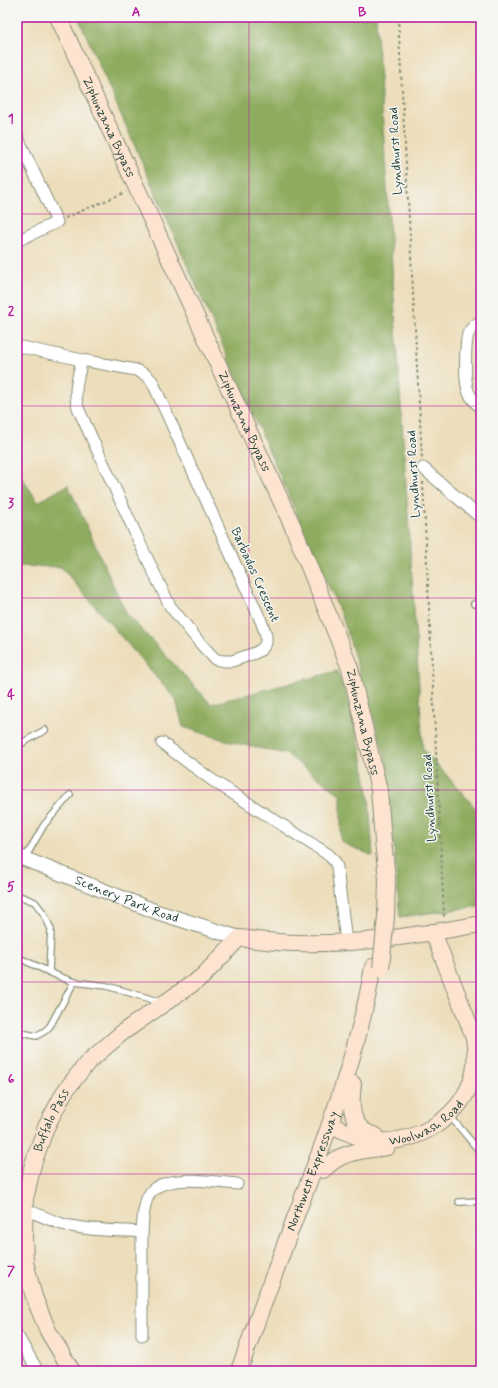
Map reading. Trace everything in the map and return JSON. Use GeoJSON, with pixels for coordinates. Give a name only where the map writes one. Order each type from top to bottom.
{"type":"FeatureCollection","features":[{"type":"Feature","properties":{"kind":"main road","name":"Ziphunzana Bypass"},"geometry":{"type":"LineString","coordinates":[[58,17],[293,527],[350,668],[379,790],[383,880],[377,967]]}},
{"type":"Feature","properties":{"kind":"main road"},"geometry":{"type":"LineString","coordinates":[[239,938],[296,943],[346,942],[395,938],[481,924]]}},
{"type":"Feature","properties":{"kind":"main road","name":"Woolwash Road"},"geometry":{"type":"LineString","coordinates":[[334,1127],[355,1136],[371,1140],[397,1140],[414,1136],[429,1129],[449,1115],[464,1097],[472,1082],[476,1054],[474,1037],[439,932]]}},
{"type":"Feature","properties":{"kind":"main road","name":"Buffalo Pass"},"geometry":{"type":"LineString","coordinates":[[72,1371],[48,1331],[21,1263],[26,1199],[33,1164],[46,1127],[65,1091],[88,1062],[123,1032],[202,977],[239,938]]}},
{"type":"Feature","properties":{"kind":"main road","name":"Northwest Expressway"},"geometry":{"type":"LineString","coordinates":[[239,1371],[267,1291],[353,1084],[372,1024],[377,998],[377,967]]}},
{"type":"Feature","properties":{"kind":"main road","name":"Northwest Expressway"},"geometry":{"type":"LineString","coordinates":[[249,1371],[323,1170],[377,967]]}},
{"type":"Feature","properties":{"kind":"main road"},"geometry":{"type":"LineString","coordinates":[[353,1084],[351,1108],[358,1126],[373,1136],[397,1140]]}},
{"type":"Feature","properties":{"kind":"main road"},"geometry":{"type":"LineString","coordinates":[[323,1170],[340,1156],[353,1152],[398,1144],[407,1141],[414,1136]]}},
{"type":"Feature","properties":{"kind":"street"},"geometry":{"type":"LineString","coordinates":[[17,136],[57,222],[17,241]]}},
{"type":"Feature","properties":{"kind":"street"},"geometry":{"type":"LineString","coordinates":[[481,321],[474,324],[469,333],[466,346],[468,393],[481,408]]}},
{"type":"Feature","properties":{"kind":"street","name":"Barbados Crescent"},"geometry":{"type":"LineString","coordinates":[[17,346],[136,370],[146,375],[152,381],[261,621],[266,635],[266,643],[262,649],[232,661],[223,662],[215,659],[170,606],[147,560],[78,408],[75,399],[75,392],[82,360]]}},
{"type":"Feature","properties":{"kind":"street"},"geometry":{"type":"LineString","coordinates":[[423,468],[481,518]]}},
{"type":"Feature","properties":{"kind":"street"},"geometry":{"type":"LineString","coordinates":[[162,743],[212,780],[329,855],[337,867],[346,942]]}},
{"type":"Feature","properties":{"kind":"street","name":"Scenery Park Road"},"geometry":{"type":"LineString","coordinates":[[21,857],[157,912],[239,938]]}},
{"type":"Feature","properties":{"kind":"street"},"geometry":{"type":"LineString","coordinates":[[142,1335],[142,1232],[145,1206],[149,1195],[154,1188],[163,1184],[178,1181],[237,1184]]}},
{"type":"Feature","properties":{"kind":"street"},"geometry":{"type":"LineString","coordinates":[[25,1209],[61,1224],[102,1230],[142,1232]]}},
{"type":"Feature","properties":{"kind":"street"},"geometry":{"type":"LineString","coordinates":[[17,1335],[36,1368],[36,1371]]}},
{"type":"Feature","properties":{"kind":"lane"},"geometry":{"type":"LineString","coordinates":[[474,604],[481,601]]}},
{"type":"Feature","properties":{"kind":"lane"},"geometry":{"type":"LineString","coordinates":[[17,746],[45,730]]}},
{"type":"Feature","properties":{"kind":"lane"},"geometry":{"type":"LineString","coordinates":[[21,857],[44,825],[70,795]]}},
{"type":"Feature","properties":{"kind":"lane"},"geometry":{"type":"LineString","coordinates":[[17,896],[35,902],[44,914],[51,929],[49,972]]}},
{"type":"Feature","properties":{"kind":"lane"},"geometry":{"type":"LineString","coordinates":[[17,957],[74,982],[107,986],[165,1004]]}},
{"type":"Feature","properties":{"kind":"lane"},"geometry":{"type":"LineString","coordinates":[[17,1032],[36,1036],[50,1026],[74,982]]}},
{"type":"Feature","properties":{"kind":"lane"},"geometry":{"type":"LineString","coordinates":[[449,1115],[481,1153]]}},
{"type":"Feature","properties":{"kind":"lane"},"geometry":{"type":"LineString","coordinates":[[459,1202],[481,1201]]}},
{"type":"Feature","properties":{"kind":"path","name":"Lyndhurst Road"},"geometry":{"type":"LineString","coordinates":[[398,17],[423,468],[439,932]]}},
{"type":"Feature","properties":{"kind":"path"},"geometry":{"type":"LineString","coordinates":[[57,222],[136,187]]}},
{"type":"Feature","properties":{"kind":"green space"},"geometry":{"type":"Polygon","coordinates":[[[78,17],[376,17],[423,749],[481,814],[481,906],[400,917],[386,759],[343,619],[78,17]]]}},
{"type":"Feature","properties":{"kind":"green space"},"geometry":{"type":"Polygon","coordinates":[[[17,470],[38,502],[68,485],[126,613],[211,704],[337,671],[351,707],[361,752],[369,798],[373,856],[341,842],[341,795],[286,754],[231,742],[183,727],[176,700],[61,567],[17,566],[17,470]]]}}]}
